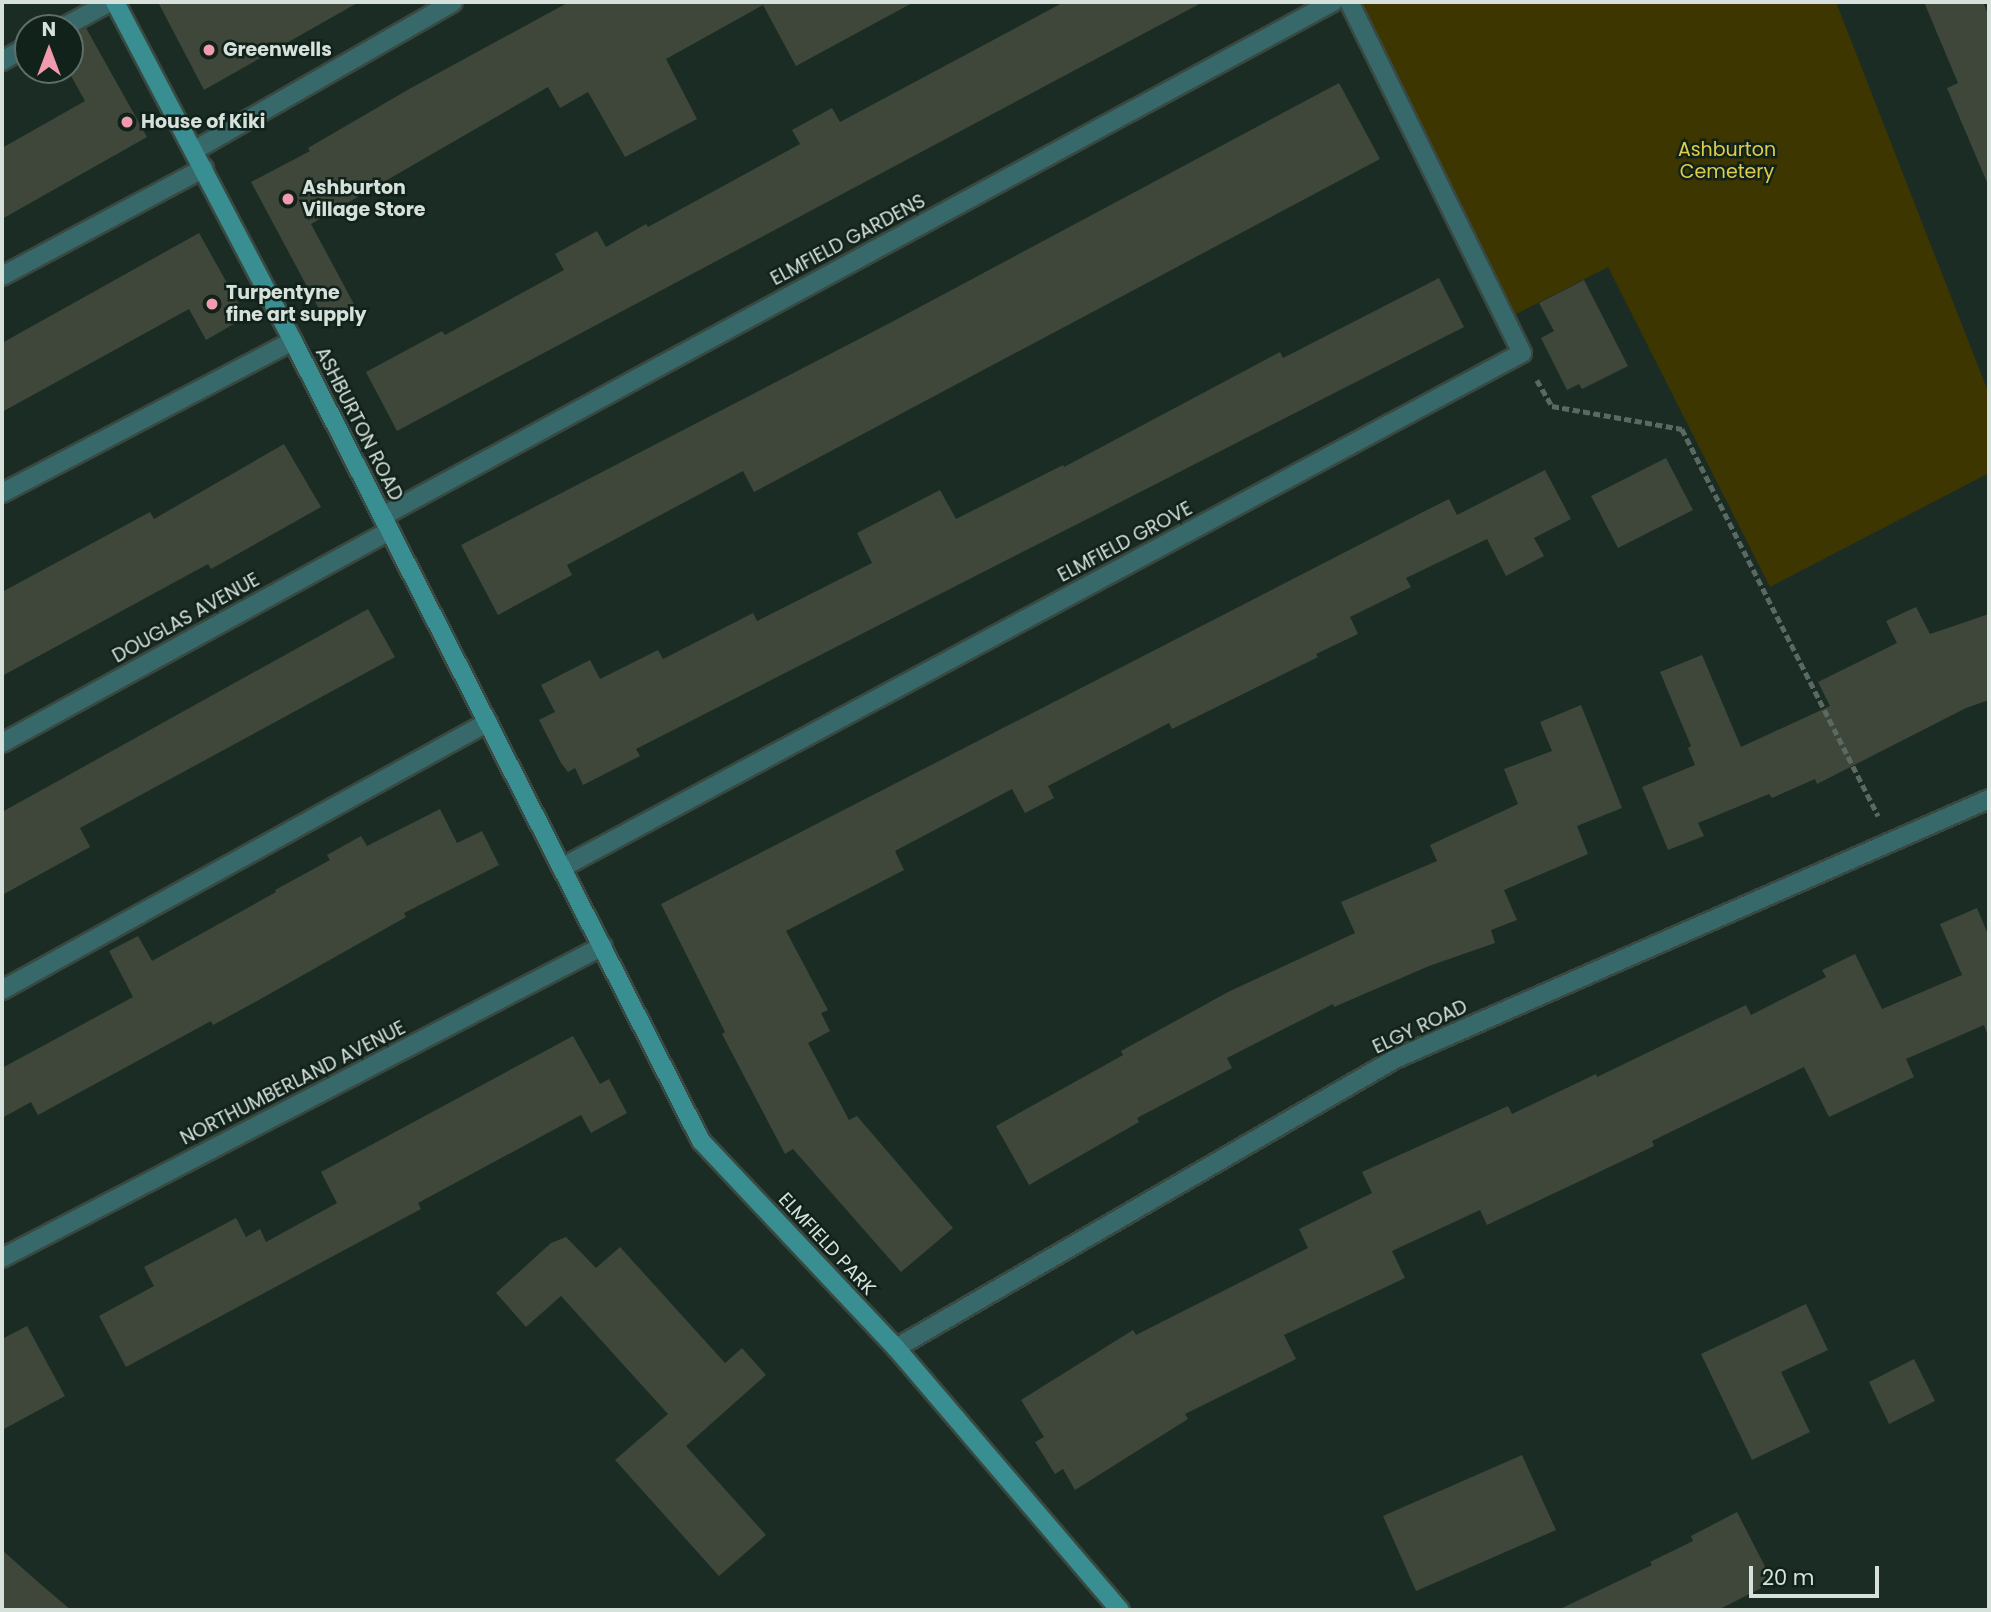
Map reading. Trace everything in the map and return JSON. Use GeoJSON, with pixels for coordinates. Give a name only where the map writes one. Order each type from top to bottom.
{"type":"FeatureCollection","features":[{"type":"Feature","properties":{"kind":"street"},"geometry":{"type":"LineString","coordinates":[[84,17],[113,2]]}},
{"type":"Feature","properties":{"kind":"street","name":"ASHBURTON ROAD"},"geometry":{"type":"LineString","coordinates":[[113,2],[195,150],[563,867]]}},
{"type":"Feature","properties":{"kind":"street"},"geometry":{"type":"LineString","coordinates":[[195,150],[453,2]]}},
{"type":"Feature","properties":{"kind":"street","name":"ELMFIELD GARDENS"},"geometry":{"type":"LineString","coordinates":[[386,524],[1333,2]]}},
{"type":"Feature","properties":{"kind":"street"},"geometry":{"type":"LineString","coordinates":[[1349,2],[1522,353]]}},
{"type":"Feature","properties":{"kind":"street"},"geometry":{"type":"LineString","coordinates":[[2,276],[204,168]]}},
{"type":"Feature","properties":{"kind":"street"},"geometry":{"type":"LineString","coordinates":[[2,493],[293,341]]}},
{"type":"Feature","properties":{"kind":"street","name":"ELMFIELD GROVE"},"geometry":{"type":"LineString","coordinates":[[563,867],[1522,353]]}},
{"type":"Feature","properties":{"kind":"street","name":"DOUGLAS AVENUE"},"geometry":{"type":"LineString","coordinates":[[2,743],[386,524]]}},
{"type":"Feature","properties":{"kind":"street"},"geometry":{"type":"LineString","coordinates":[[2,990],[488,722]]}},
{"type":"Feature","properties":{"kind":"street","name":"ELGY ROAD"},"geometry":{"type":"LineString","coordinates":[[896,1348],[1395,1059],[1989,799]]}},
{"type":"Feature","properties":{"kind":"street","name":"ELMFIELD PARK"},"geometry":{"type":"LineString","coordinates":[[563,867],[701,1140],[896,1348],[1121,1610]]}},
{"type":"Feature","properties":{"kind":"street","name":"NORTHUMBERLAND AVENUE"},"geometry":{"type":"LineString","coordinates":[[2,1258],[603,946]]}},
{"type":"Feature","properties":{"kind":"path"},"geometry":{"type":"LineString","coordinates":[[1522,353],[1552,406],[1682,429],[1891,842]]}},
{"type":"Feature","properties":{"kind":"green space","name":"Ashburton Cemetery"},"geometry":{"type":"Polygon","coordinates":[[[1355,2],[1836,2],[1989,394],[1989,473],[1770,587],[1608,267],[1516,314],[1355,2]]]}},
{"type":"Feature","properties":{"kind":"building"},"geometry":{"type":"Polygon","coordinates":[[[158,2],[359,2],[204,90],[158,2]]]}},
{"type":"Feature","properties":{"kind":"building"},"geometry":{"type":"Polygon","coordinates":[[[569,2],[914,2],[796,66],[763,5],[666,59],[697,119],[625,157],[588,92],[560,108],[548,87],[311,224],[355,306],[326,322],[251,182],[310,151],[308,148],[411,88],[569,2]]]}},
{"type":"Feature","properties":{"kind":"building"},"geometry":{"type":"Polygon","coordinates":[[[1064,2],[1203,2],[397,431],[366,372],[442,331],[445,335],[564,270],[555,254],[597,231],[606,247],[646,224],[648,227],[800,144],[792,130],[832,108],[840,122],[1064,2]]]}},
{"type":"Feature","properties":{"kind":"building"},"geometry":{"type":"Polygon","coordinates":[[[1924,2],[1983,2],[1989,16],[1989,187],[1947,88],[1958,83],[1924,2]]]}},
{"type":"Feature","properties":{"kind":"building"},"geometry":{"type":"Polygon","coordinates":[[[86,28],[147,137],[2,219],[2,148],[85,101],[76,84],[84,84],[86,28]]]}},
{"type":"Feature","properties":{"kind":"building"},"geometry":{"type":"Polygon","coordinates":[[[1339,83],[1380,159],[754,492],[743,471],[567,565],[572,575],[498,615],[461,545],[888,324],[1339,83]]]}},
{"type":"Feature","properties":{"kind":"building"},"geometry":{"type":"Polygon","coordinates":[[[199,233],[246,317],[206,340],[189,309],[2,412],[2,343],[199,233]]]}},
{"type":"Feature","properties":{"kind":"building"},"geometry":{"type":"Polygon","coordinates":[[[1439,278],[1464,327],[636,749],[640,756],[583,785],[575,768],[568,772],[561,763],[539,720],[555,712],[541,685],[590,660],[600,679],[658,650],[663,659],[753,613],[757,621],[872,563],[857,533],[940,490],[956,519],[1063,465],[1064,467],[1280,352],[1283,358],[1439,278]]]}},
{"type":"Feature","properties":{"kind":"building"},"geometry":{"type":"Polygon","coordinates":[[[1584,280],[1628,366],[1582,389],[1579,384],[1567,390],[1541,338],[1554,331],[1539,303],[1584,280]]]}},
{"type":"Feature","properties":{"kind":"building"},"geometry":{"type":"Polygon","coordinates":[[[284,444],[321,507],[211,569],[208,564],[2,676],[2,592],[150,512],[154,519],[284,444]]]}},
{"type":"Feature","properties":{"kind":"building"},"geometry":{"type":"Polygon","coordinates":[[[1666,458],[1693,510],[1618,548],[1591,496],[1666,458]]]}},
{"type":"Feature","properties":{"kind":"building"},"geometry":{"type":"Polygon","coordinates":[[[1545,470],[1571,519],[1534,538],[1544,556],[1506,576],[1487,539],[1406,578],[1411,587],[1350,617],[1358,634],[1316,654],[1318,657],[1172,729],[1169,723],[1048,786],[1054,798],[1025,813],[1012,789],[895,851],[904,870],[786,931],[828,1010],[821,1013],[830,1031],[808,1043],[849,1120],[857,1116],[953,1228],[901,1272],[793,1149],[785,1154],[722,1034],[725,1032],[661,904],[1449,499],[1457,515],[1545,470]]]}},
{"type":"Feature","properties":{"kind":"building"},"geometry":{"type":"Polygon","coordinates":[[[1916,607],[1930,634],[1989,614],[1989,700],[1966,708],[1817,784],[1815,779],[1772,798],[1769,794],[1698,823],[1704,836],[1668,850],[1642,787],[1695,765],[1688,748],[1691,746],[1660,672],[1702,655],[1741,747],[1830,706],[1818,682],[1897,643],[1886,621],[1916,607]]]}},
{"type":"Feature","properties":{"kind":"building"},"geometry":{"type":"Polygon","coordinates":[[[368,609],[395,657],[80,828],[90,847],[2,895],[2,812],[368,609]]]}},
{"type":"Feature","properties":{"kind":"building"},"geometry":{"type":"Polygon","coordinates":[[[1581,705],[1622,808],[1577,826],[1588,854],[1504,890],[1517,920],[1491,930],[1495,943],[1429,966],[1334,1007],[1333,1004],[1227,1058],[1232,1068],[1137,1118],[1139,1122],[1029,1185],[996,1126],[1123,1055],[1121,1051],[1228,992],[1355,933],[1341,902],[1437,861],[1430,845],[1518,804],[1504,769],[1552,751],[1540,722],[1581,705]]]}},
{"type":"Feature","properties":{"kind":"building"},"geometry":{"type":"Polygon","coordinates":[[[440,809],[457,843],[482,831],[499,865],[404,913],[406,917],[213,1025],[211,1021],[38,1115],[31,1102],[2,1118],[2,1068],[133,997],[109,951],[138,936],[152,961],[330,860],[327,855],[361,836],[367,846],[440,809]]]}},
{"type":"Feature","properties":{"kind":"building"},"geometry":{"type":"Polygon","coordinates":[[[1977,908],[1989,937],[1989,1039],[1984,1025],[1906,1059],[1914,1077],[1829,1117],[1804,1067],[1652,1141],[1654,1146],[1487,1225],[1480,1210],[1392,1251],[1405,1278],[1284,1335],[1296,1359],[1185,1414],[1188,1419],[1075,1490],[1063,1469],[1055,1474],[1035,1442],[1044,1437],[1021,1400],[1133,1330],[1136,1335],[1308,1248],[1299,1229],[1372,1193],[1362,1172],[1508,1106],[1512,1114],[1596,1074],[1597,1077],[1746,1005],[1751,1015],[1826,977],[1822,970],[1855,954],[1882,1009],[1962,975],[1940,924],[1977,908]]]}},
{"type":"Feature","properties":{"kind":"building"},"geometry":{"type":"Polygon","coordinates":[[[573,1036],[600,1084],[609,1079],[627,1113],[591,1133],[581,1115],[418,1203],[421,1209],[126,1367],[99,1316],[154,1286],[144,1267],[236,1218],[246,1237],[260,1229],[266,1242],[337,1203],[321,1172],[573,1036]]]}},
{"type":"Feature","properties":{"kind":"building"},"geometry":{"type":"Polygon","coordinates":[[[566,1237],[596,1268],[620,1247],[725,1363],[742,1348],[766,1375],[686,1446],[766,1535],[719,1576],[615,1460],[668,1414],[561,1296],[526,1327],[496,1293],[551,1243],[566,1237]]]}},
{"type":"Feature","properties":{"kind":"building"},"geometry":{"type":"Polygon","coordinates":[[[1806,1304],[1828,1350],[1781,1372],[1810,1432],[1752,1460],[1701,1354],[1806,1304]]]}},
{"type":"Feature","properties":{"kind":"building"},"geometry":{"type":"Polygon","coordinates":[[[27,1326],[65,1396],[2,1430],[2,1339],[27,1326]]]}},
{"type":"Feature","properties":{"kind":"building"},"geometry":{"type":"Polygon","coordinates":[[[1914,1359],[1935,1401],[1889,1424],[1869,1382],[1914,1359]]]}},
{"type":"Feature","properties":{"kind":"building"},"geometry":{"type":"Polygon","coordinates":[[[1522,1455],[1556,1530],[1416,1591],[1383,1516],[1522,1455]]]}},
{"type":"Feature","properties":{"kind":"building"},"geometry":{"type":"Polygon","coordinates":[[[1737,1512],[1773,1582],[1718,1610],[1558,1610],[1652,1565],[1650,1562],[1693,1541],[1691,1536],[1737,1512]]]}},
{"type":"Feature","properties":{"kind":"building"},"geometry":{"type":"Polygon","coordinates":[[[2,1550],[38,1582],[71,1610],[2,1610],[2,1550]]]}},
{"type":"Feature","properties":{"kind":"place","name":"Greenwells"},"geometry":{"type":"Point","coordinates":[209,50]}},
{"type":"Feature","properties":{"kind":"place","name":"House of Kiki"},"geometry":{"type":"Point","coordinates":[127,122]}},
{"type":"Feature","properties":{"kind":"place","name":"Ashburton Village Store"},"geometry":{"type":"Point","coordinates":[288,199]}},
{"type":"Feature","properties":{"kind":"place","name":"Turpentyne fine art supply"},"geometry":{"type":"Point","coordinates":[212,304]}}]}
